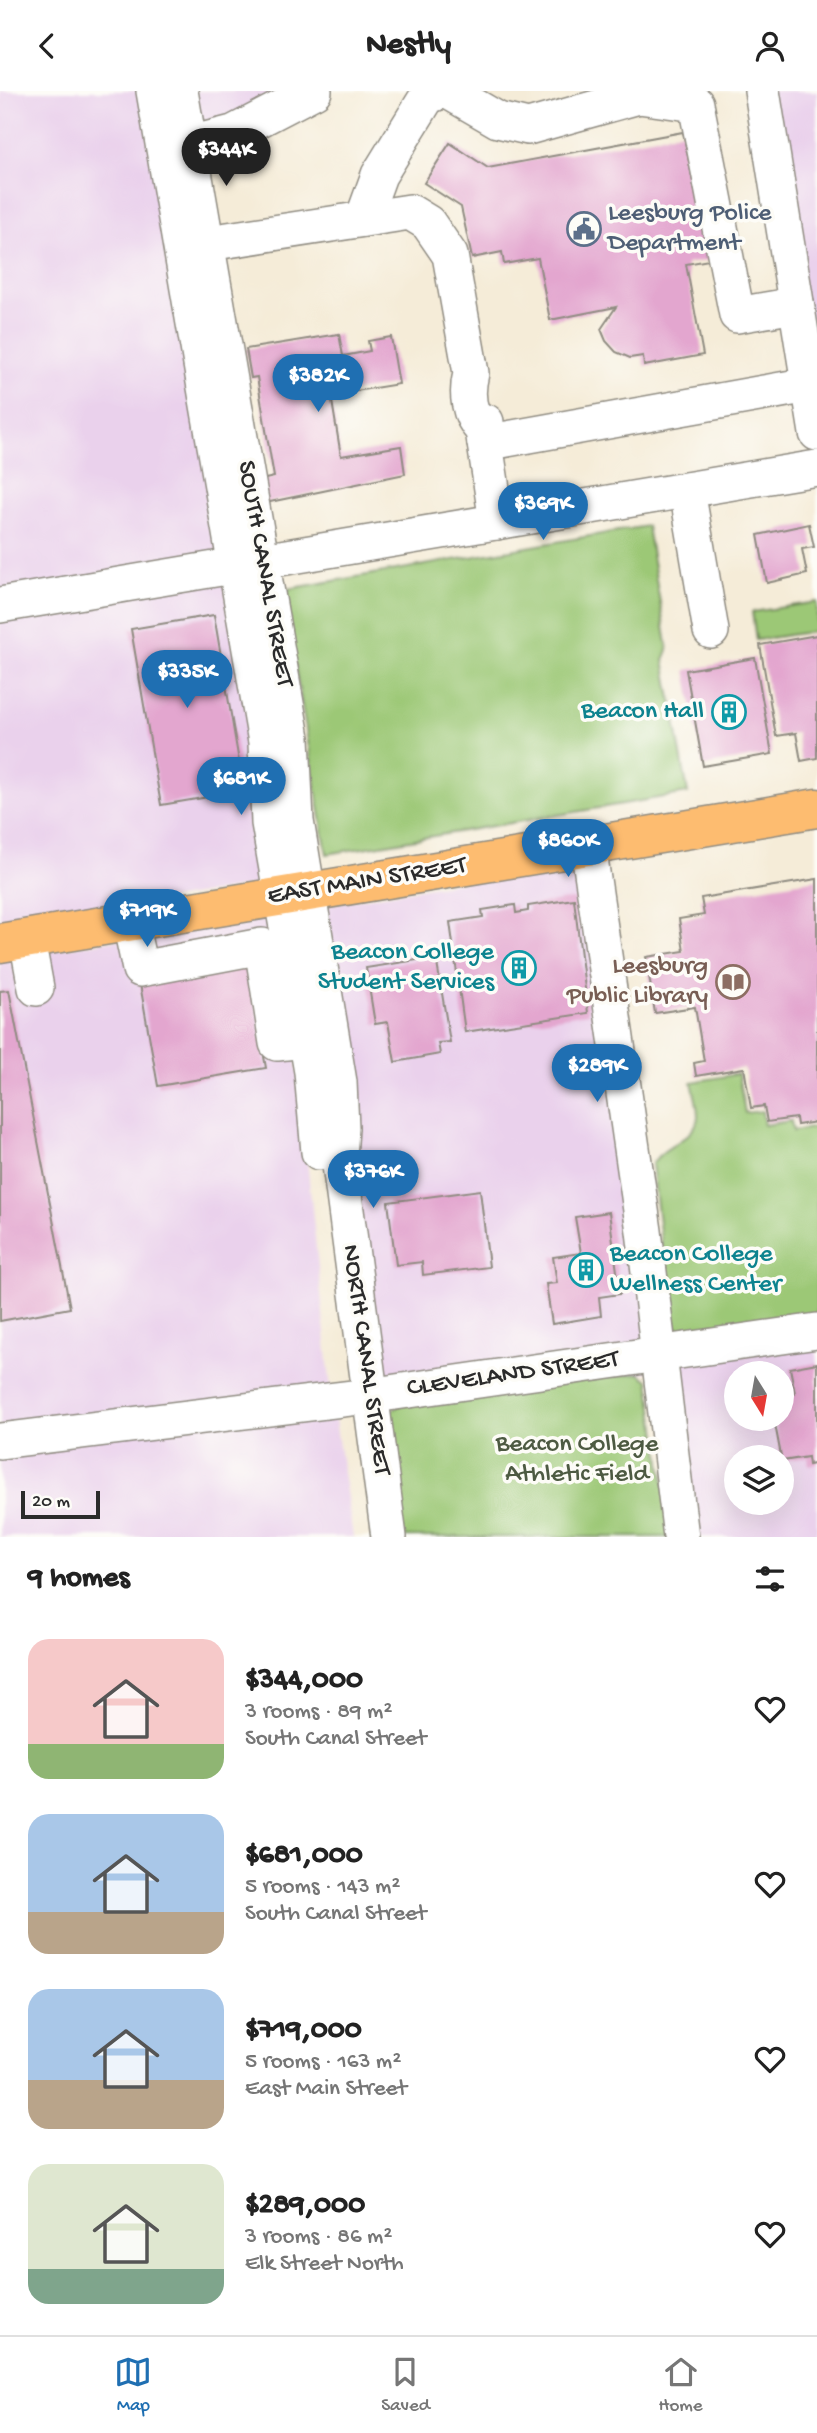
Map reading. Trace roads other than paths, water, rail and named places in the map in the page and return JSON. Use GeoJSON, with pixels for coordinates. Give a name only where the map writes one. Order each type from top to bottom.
{"type":"FeatureCollection","features":[{"type":"Feature","properties":{"kind":"main road","name":"EAST MAIN STREET"},"geometry":{"type":"LineString","coordinates":[[13,941],[817,808]]}},
{"type":"Feature","properties":{"kind":"street"},"geometry":{"type":"LineString","coordinates":[[154,91],[248,563]]}},
{"type":"Feature","properties":{"kind":"street","name":"SOUTH CANAL STREET"},"geometry":{"type":"LineString","coordinates":[[180,91],[208,243],[248,563]]}},
{"type":"Feature","properties":{"kind":"street"},"geometry":{"type":"LineString","coordinates":[[190,144],[233,133],[314,91]]}},
{"type":"Feature","properties":{"kind":"street"},"geometry":{"type":"LineString","coordinates":[[363,219],[379,175],[427,97],[441,91]]}},
{"type":"Feature","properties":{"kind":"street"},"geometry":{"type":"LineString","coordinates":[[447,91],[499,120],[528,127],[641,94],[696,104],[737,315],[796,305]]}},
{"type":"Feature","properties":{"kind":"street"},"geometry":{"type":"LineString","coordinates":[[762,91],[817,433]]}},
{"type":"Feature","properties":{"kind":"street"},"geometry":{"type":"LineString","coordinates":[[208,243],[410,212],[428,223],[450,255],[471,373],[467,388],[473,420],[484,436],[497,522]]}},
{"type":"Feature","properties":{"kind":"street"},"geometry":{"type":"LineString","coordinates":[[484,436],[809,385]]}},
{"type":"Feature","properties":{"kind":"street"},"geometry":{"type":"LineString","coordinates":[[0,605],[817,468]]}},
{"type":"Feature","properties":{"kind":"street"},"geometry":{"type":"LineString","coordinates":[[687,490],[711,631]]}},
{"type":"Feature","properties":{"kind":"street","name":"NORTH CANAL STREET"},"geometry":{"type":"LineString","coordinates":[[248,563],[266,742],[269,823],[296,894],[319,1038],[339,1081],[339,1157],[357,1397],[389,1537]]}},
{"type":"Feature","properties":{"kind":"street"},"geometry":{"type":"LineString","coordinates":[[588,845],[660,1355],[681,1537]]}},
{"type":"Feature","properties":{"kind":"street"},"geometry":{"type":"LineString","coordinates":[[130,922],[140,969],[262,946],[277,1043],[319,1038]]}},
{"type":"Feature","properties":{"kind":"street"},"geometry":{"type":"LineString","coordinates":[[13,941],[36,988]]}},
{"type":"Feature","properties":{"kind":"street","name":"CLEVELAND STREET"},"geometry":{"type":"LineString","coordinates":[[0,1441],[357,1397],[817,1331]]}},
{"type":"Feature","properties":{"kind":"street"},"geometry":{"type":"LineString","coordinates":[[357,1397],[366,1537]]}},
{"type":"Feature","properties":{"kind":"place","name":"Leesburg Police Department"},"geometry":{"type":"Point","coordinates":[584,229]}},
{"type":"Feature","properties":{"kind":"place","name":"Beacon Hall"},"geometry":{"type":"Point","coordinates":[729,712]}},
{"type":"Feature","properties":{"kind":"place","name":"Beacon College Student Services"},"geometry":{"type":"Point","coordinates":[519,968]}},
{"type":"Feature","properties":{"kind":"place","name":"Leesburg Public Library"},"geometry":{"type":"Point","coordinates":[733,982]}},
{"type":"Feature","properties":{"kind":"place","name":"Beacon College Wellness Center"},"geometry":{"type":"Point","coordinates":[586,1270]}},
{"type":"Feature","properties":{"kind":"park label","name":"Beacon College Athletic Field"},"geometry":{"type":"Point","coordinates":[577,1460]}}]}
